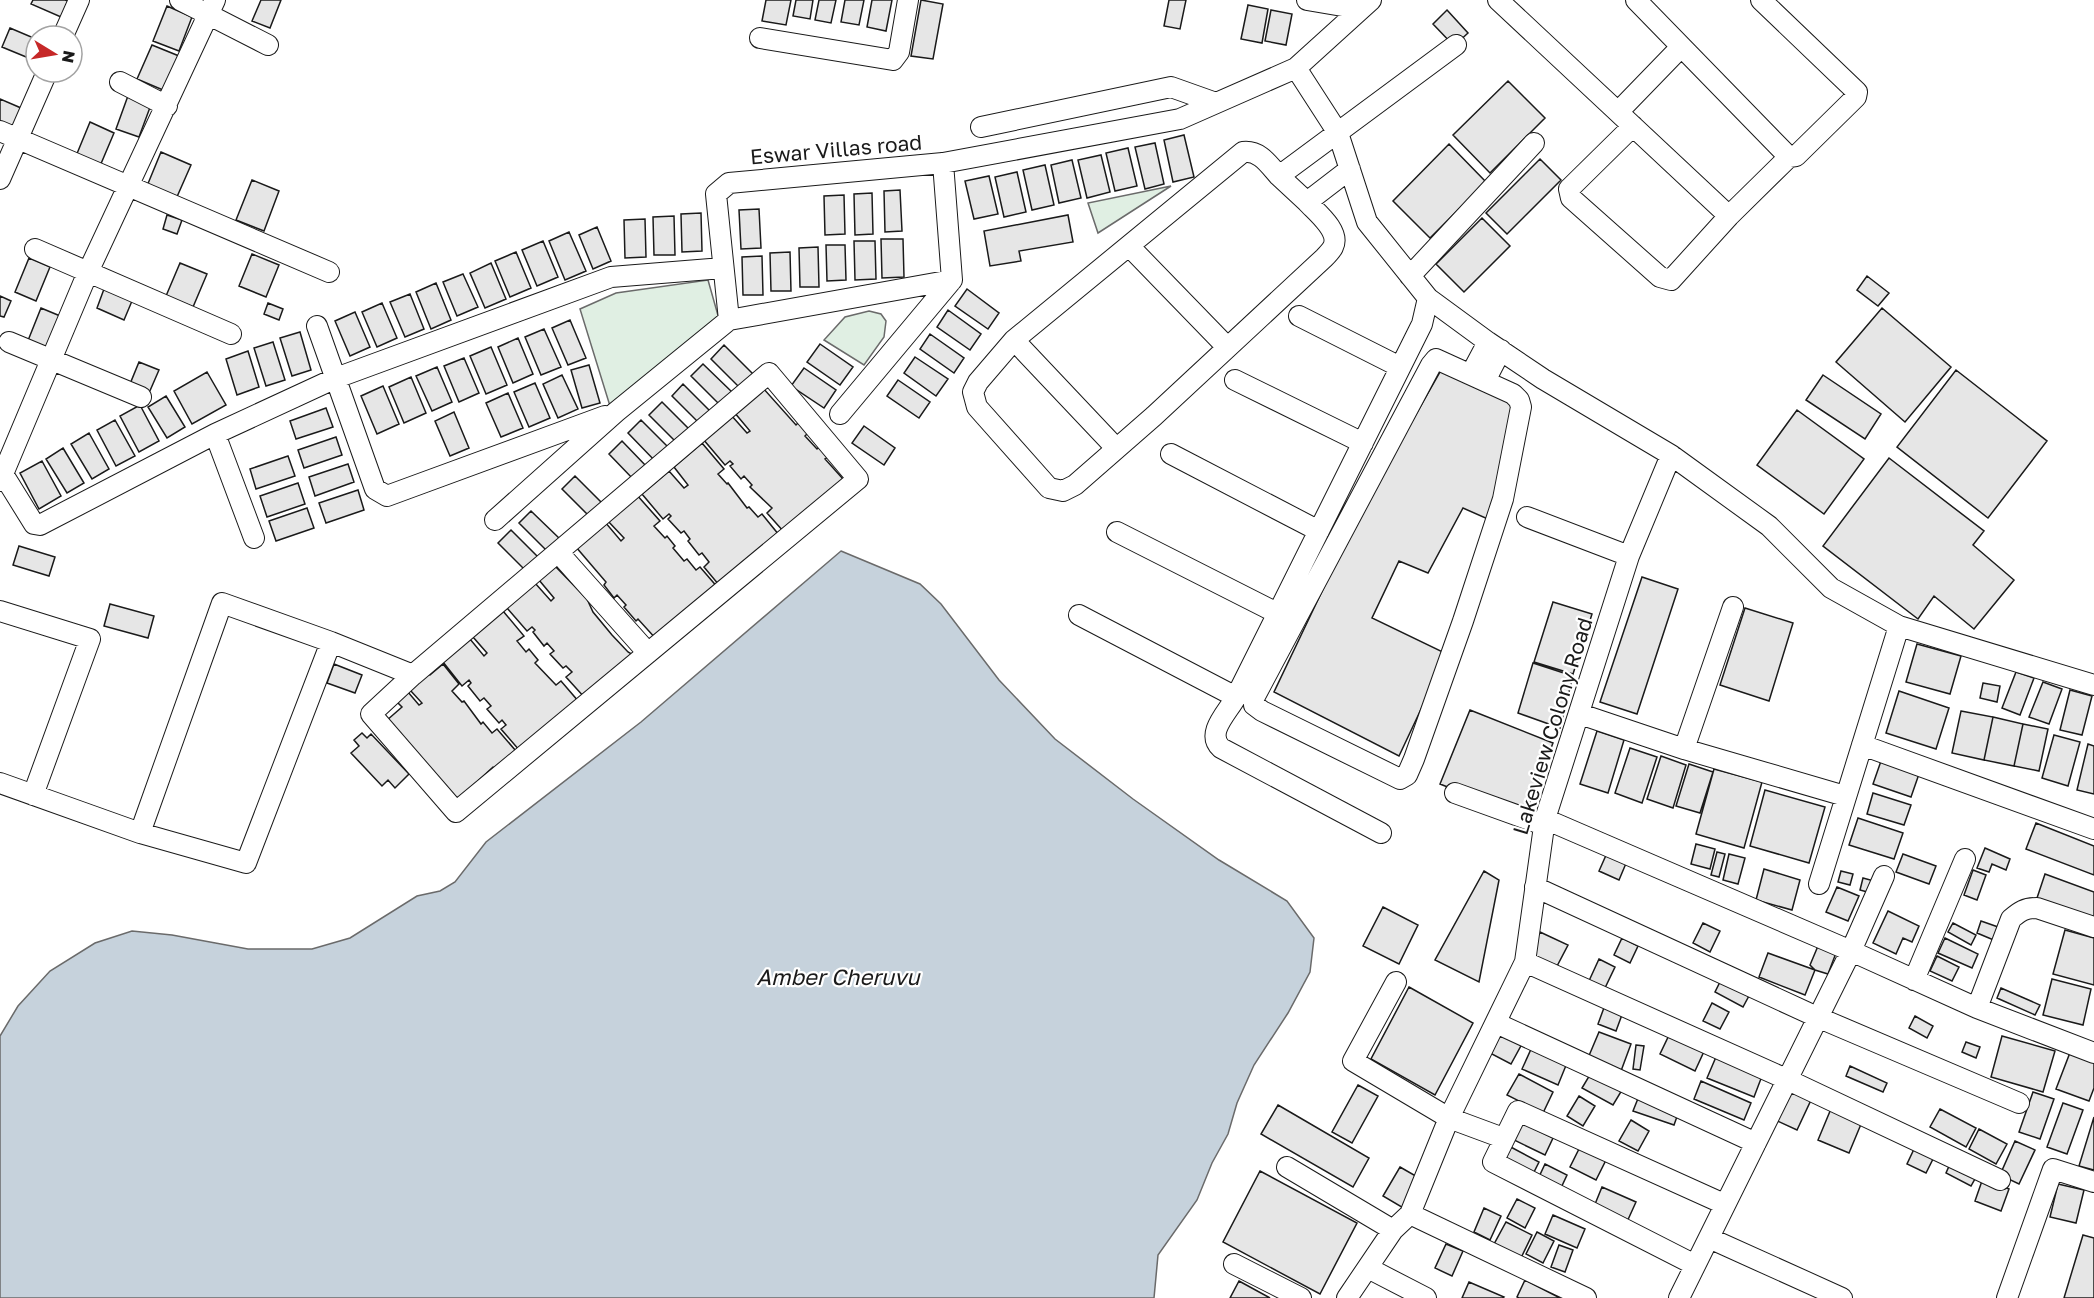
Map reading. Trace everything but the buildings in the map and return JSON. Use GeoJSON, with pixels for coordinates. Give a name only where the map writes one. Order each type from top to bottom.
{"type":"FeatureCollection","features":[{"type":"Feature","properties":{"kind":"street"},"geometry":{"type":"LineString","coordinates":[[68,24],[79,0]]}},
{"type":"Feature","properties":{"kind":"street"},"geometry":{"type":"LineString","coordinates":[[180,0],[212,8],[268,45]]}},
{"type":"Feature","properties":{"kind":"street"},"geometry":{"type":"LineString","coordinates":[[760,38],[893,60],[899,52],[908,0]]}},
{"type":"Feature","properties":{"kind":"street","name":"Eswar Villas road"},"geometry":{"type":"LineString","coordinates":[[1307,0],[1366,4]]}},
{"type":"Feature","properties":{"kind":"street"},"geometry":{"type":"LineString","coordinates":[[1498,0],[1729,216]]}},
{"type":"Feature","properties":{"kind":"street"},"geometry":{"type":"LineString","coordinates":[[1633,126],[1569,189],[1571,198],[1660,277],[1671,280],[1729,216],[1789,157],[1796,156],[1856,97],[1857,92],[1761,0]]}},
{"type":"Feature","properties":{"kind":"street","name":"Eswar Villas road"},"geometry":{"type":"LineString","coordinates":[[729,320],[716,194],[729,183],[943,163],[1180,119],[1296,68],[1366,4]]}},
{"type":"Feature","properties":{"kind":"street"},"geometry":{"type":"LineString","coordinates":[[1647,4],[1681,47],[1789,157]]}},
{"type":"Feature","properties":{"kind":"street"},"geometry":{"type":"LineString","coordinates":[[212,8],[88,272],[2,471],[34,524],[40,525],[215,434],[336,378],[612,277],[723,268]]}},
{"type":"Feature","properties":{"kind":"street"},"geometry":{"type":"LineString","coordinates":[[1279,176],[1456,45]]}},
{"type":"Feature","properties":{"kind":"street"},"geometry":{"type":"LineString","coordinates":[[1618,111],[1681,47]]}},
{"type":"Feature","properties":{"kind":"street"},"geometry":{"type":"LineString","coordinates":[[1296,68],[1338,133],[1367,222],[1428,298],[1543,379],[1671,455],[1769,526],[1832,588],[1899,626],[2094,685]]}},
{"type":"Feature","properties":{"kind":"street"},"geometry":{"type":"LineString","coordinates":[[120,82],[167,106]]}},
{"type":"Feature","properties":{"kind":"street"},"geometry":{"type":"LineString","coordinates":[[0,179],[8,135],[40,84]]}},
{"type":"Feature","properties":{"kind":"street"},"geometry":{"type":"LineString","coordinates":[[981,127],[1171,87],[1216,103]]}},
{"type":"Feature","properties":{"kind":"street"},"geometry":{"type":"LineString","coordinates":[[8,135],[329,272]]}},
{"type":"Feature","properties":{"kind":"street"},"geometry":{"type":"LineString","coordinates":[[1410,276],[1534,143]]}},
{"type":"Feature","properties":{"kind":"street"},"geometry":{"type":"LineString","coordinates":[[1250,151],[1257,154],[1279,176],[1332,230],[1335,238],[1334,246],[1324,258],[1154,416],[1075,485],[1063,491],[1049,489],[977,407],[973,392],[978,382],[1014,340],[1243,152],[1250,151]]}},
{"type":"Feature","properties":{"kind":"street"},"geometry":{"type":"LineString","coordinates":[[840,414],[952,280],[943,163]]}},
{"type":"Feature","properties":{"kind":"street"},"geometry":{"type":"LineString","coordinates":[[1307,202],[1350,169]]}},
{"type":"Feature","properties":{"kind":"street"},"geometry":{"type":"LineString","coordinates":[[1129,246],[1227,347]]}},
{"type":"Feature","properties":{"kind":"street"},"geometry":{"type":"LineString","coordinates":[[35,249],[231,334]]}},
{"type":"Feature","properties":{"kind":"street"},"geometry":{"type":"LineString","coordinates":[[495,520],[615,412],[729,320],[952,280]]}},
{"type":"Feature","properties":{"kind":"street"},"geometry":{"type":"LineString","coordinates":[[1381,833],[1221,748],[1216,743],[1215,734],[1236,697],[1422,324],[1428,298]]}},
{"type":"Feature","properties":{"kind":"street"},"geometry":{"type":"LineString","coordinates":[[1299,316],[1400,367]]}},
{"type":"Feature","properties":{"kind":"street"},"geometry":{"type":"LineString","coordinates":[[317,326],[375,489],[387,496],[615,412]]}},
{"type":"Feature","properties":{"kind":"street"},"geometry":{"type":"LineString","coordinates":[[1014,340],[1116,448]]}},
{"type":"Feature","properties":{"kind":"street"},"geometry":{"type":"LineString","coordinates":[[9,342],[141,397]]}},
{"type":"Feature","properties":{"kind":"street"},"geometry":{"type":"LineString","coordinates":[[1478,378],[1494,346]]}},
{"type":"Feature","properties":{"kind":"street"},"geometry":{"type":"LineString","coordinates":[[1436,359],[1441,360],[1478,378],[1513,394],[1519,400],[1521,407],[1503,500],[1418,748],[1407,775],[1400,779],[1262,711],[1254,705],[1254,698],[1431,365],[1436,359]]}},
{"type":"Feature","properties":{"kind":"street"},"geometry":{"type":"LineString","coordinates":[[770,373],[858,479],[456,812],[371,714],[413,675],[558,552],[770,373]]}},
{"type":"Feature","properties":{"kind":"street"},"geometry":{"type":"LineString","coordinates":[[1235,380],[1363,443]]}},
{"type":"Feature","properties":{"kind":"street"},"geometry":{"type":"LineString","coordinates":[[215,434],[254,538]]}},
{"type":"Feature","properties":{"kind":"street"},"geometry":{"type":"LineString","coordinates":[[1171,454],[1318,531]]}},
{"type":"Feature","properties":{"kind":"street","name":"Lakeview Colony Road"},"geometry":{"type":"LineString","coordinates":[[1347,1298],[1393,1230],[1410,1214],[1449,1118],[1525,962],[1545,822],[1629,555],[1671,455]]}},
{"type":"Feature","properties":{"kind":"street"},"geometry":{"type":"LineString","coordinates":[[1527,517],[1629,555]]}},
{"type":"Feature","properties":{"kind":"street"},"geometry":{"type":"LineString","coordinates":[[1117,532],[1277,613]]}},
{"type":"Feature","properties":{"kind":"street"},"geometry":{"type":"LineString","coordinates":[[558,552],[648,653]]}},
{"type":"Feature","properties":{"kind":"street"},"geometry":{"type":"LineString","coordinates":[[140,834],[222,603],[331,642],[413,675]]}},
{"type":"Feature","properties":{"kind":"street"},"geometry":{"type":"LineString","coordinates":[[1683,749],[1733,607]]}},
{"type":"Feature","properties":{"kind":"street"},"geometry":{"type":"LineString","coordinates":[[0,611],[90,639],[33,795]]}},
{"type":"Feature","properties":{"kind":"street"},"geometry":{"type":"LineString","coordinates":[[1079,615],[1236,697]]}},
{"type":"Feature","properties":{"kind":"street"},"geometry":{"type":"LineString","coordinates":[[1819,884],[1899,626]]}},
{"type":"Feature","properties":{"kind":"street"},"geometry":{"type":"LineString","coordinates":[[0,783],[140,834],[246,863],[331,642]]}},
{"type":"Feature","properties":{"kind":"street"},"geometry":{"type":"LineString","coordinates":[[1580,714],[1683,749],[1845,796]]}},
{"type":"Feature","properties":{"kind":"street"},"geometry":{"type":"LineString","coordinates":[[1862,745],[2094,829]]}},
{"type":"Feature","properties":{"kind":"street"},"geometry":{"type":"LineString","coordinates":[[1455,793],[1545,822],[1851,951],[1977,1008],[2094,1053]]}},
{"type":"Feature","properties":{"kind":"street"},"geometry":{"type":"LineString","coordinates":[[1914,980],[1965,859]]}},
{"type":"Feature","properties":{"kind":"street"},"geometry":{"type":"LineString","coordinates":[[1679,1298],[1851,951],[1884,876]]}},
{"type":"Feature","properties":{"kind":"street"},"geometry":{"type":"LineString","coordinates":[[1535,887],[1817,1017],[2019,1103]]}},
{"type":"Feature","properties":{"kind":"street"},"geometry":{"type":"LineString","coordinates":[[1977,1008],[2011,919],[2020,910],[2037,908],[2094,927]]}},
{"type":"Feature","properties":{"kind":"street"},"geometry":{"type":"LineString","coordinates":[[1525,962],[1786,1079],[2000,1180]]}},
{"type":"Feature","properties":{"kind":"street"},"geometry":{"type":"LineString","coordinates":[[1396,982],[1353,1061],[1449,1118],[1503,1138]]}},
{"type":"Feature","properties":{"kind":"street"},"geometry":{"type":"LineString","coordinates":[[1496,1023],[1756,1143]]}},
{"type":"Feature","properties":{"kind":"street"},"geometry":{"type":"LineString","coordinates":[[1695,1265],[1493,1162],[1503,1138],[1518,1111],[1724,1204]]}},
{"type":"Feature","properties":{"kind":"street"},"geometry":{"type":"LineString","coordinates":[[1287,1167],[1393,1230]]}},
{"type":"Feature","properties":{"kind":"street"},"geometry":{"type":"LineString","coordinates":[[2007,1298],[2053,1169],[2094,1182]]}},
{"type":"Feature","properties":{"kind":"street"},"geometry":{"type":"LineString","coordinates":[[1410,1214],[1586,1298]]}},
{"type":"Feature","properties":{"kind":"street"},"geometry":{"type":"LineString","coordinates":[[1709,1238],[1842,1298]]}},
{"type":"Feature","properties":{"kind":"street"},"geometry":{"type":"LineString","coordinates":[[1234,1264],[1301,1298]]}},
{"type":"Feature","properties":{"kind":"street"},"geometry":{"type":"LineString","coordinates":[[1368,1268],[1426,1298]]}},
{"type":"Feature","properties":{"kind":"green space"},"geometry":{"type":"Polygon","coordinates":[[[1171,186],[1098,233],[1088,203],[1171,186]]]}},
{"type":"Feature","properties":{"kind":"green space"},"geometry":{"type":"Polygon","coordinates":[[[708,280],[719,319],[610,406],[580,309],[616,293],[708,280]]]}},
{"type":"Feature","properties":{"kind":"green space"},"geometry":{"type":"Polygon","coordinates":[[[869,311],[881,314],[886,321],[884,337],[864,365],[824,340],[845,317],[869,311]]]}},
{"type":"Feature","properties":{"kind":"water","name":"Amber Cheruvu"},"geometry":{"type":"Polygon","coordinates":[[[841,551],[920,584],[941,604],[999,680],[1055,739],[1133,799],[1219,860],[1287,901],[1314,938],[1310,972],[1288,1013],[1254,1065],[1237,1103],[1228,1134],[1212,1163],[1197,1200],[1158,1255],[1154,1298],[0,1298],[0,1036],[18,1006],[50,971],[95,943],[132,931],[172,935],[248,949],[312,949],[350,938],[417,896],[440,891],[455,882],[486,842],[641,722],[841,551]]]}}]}
